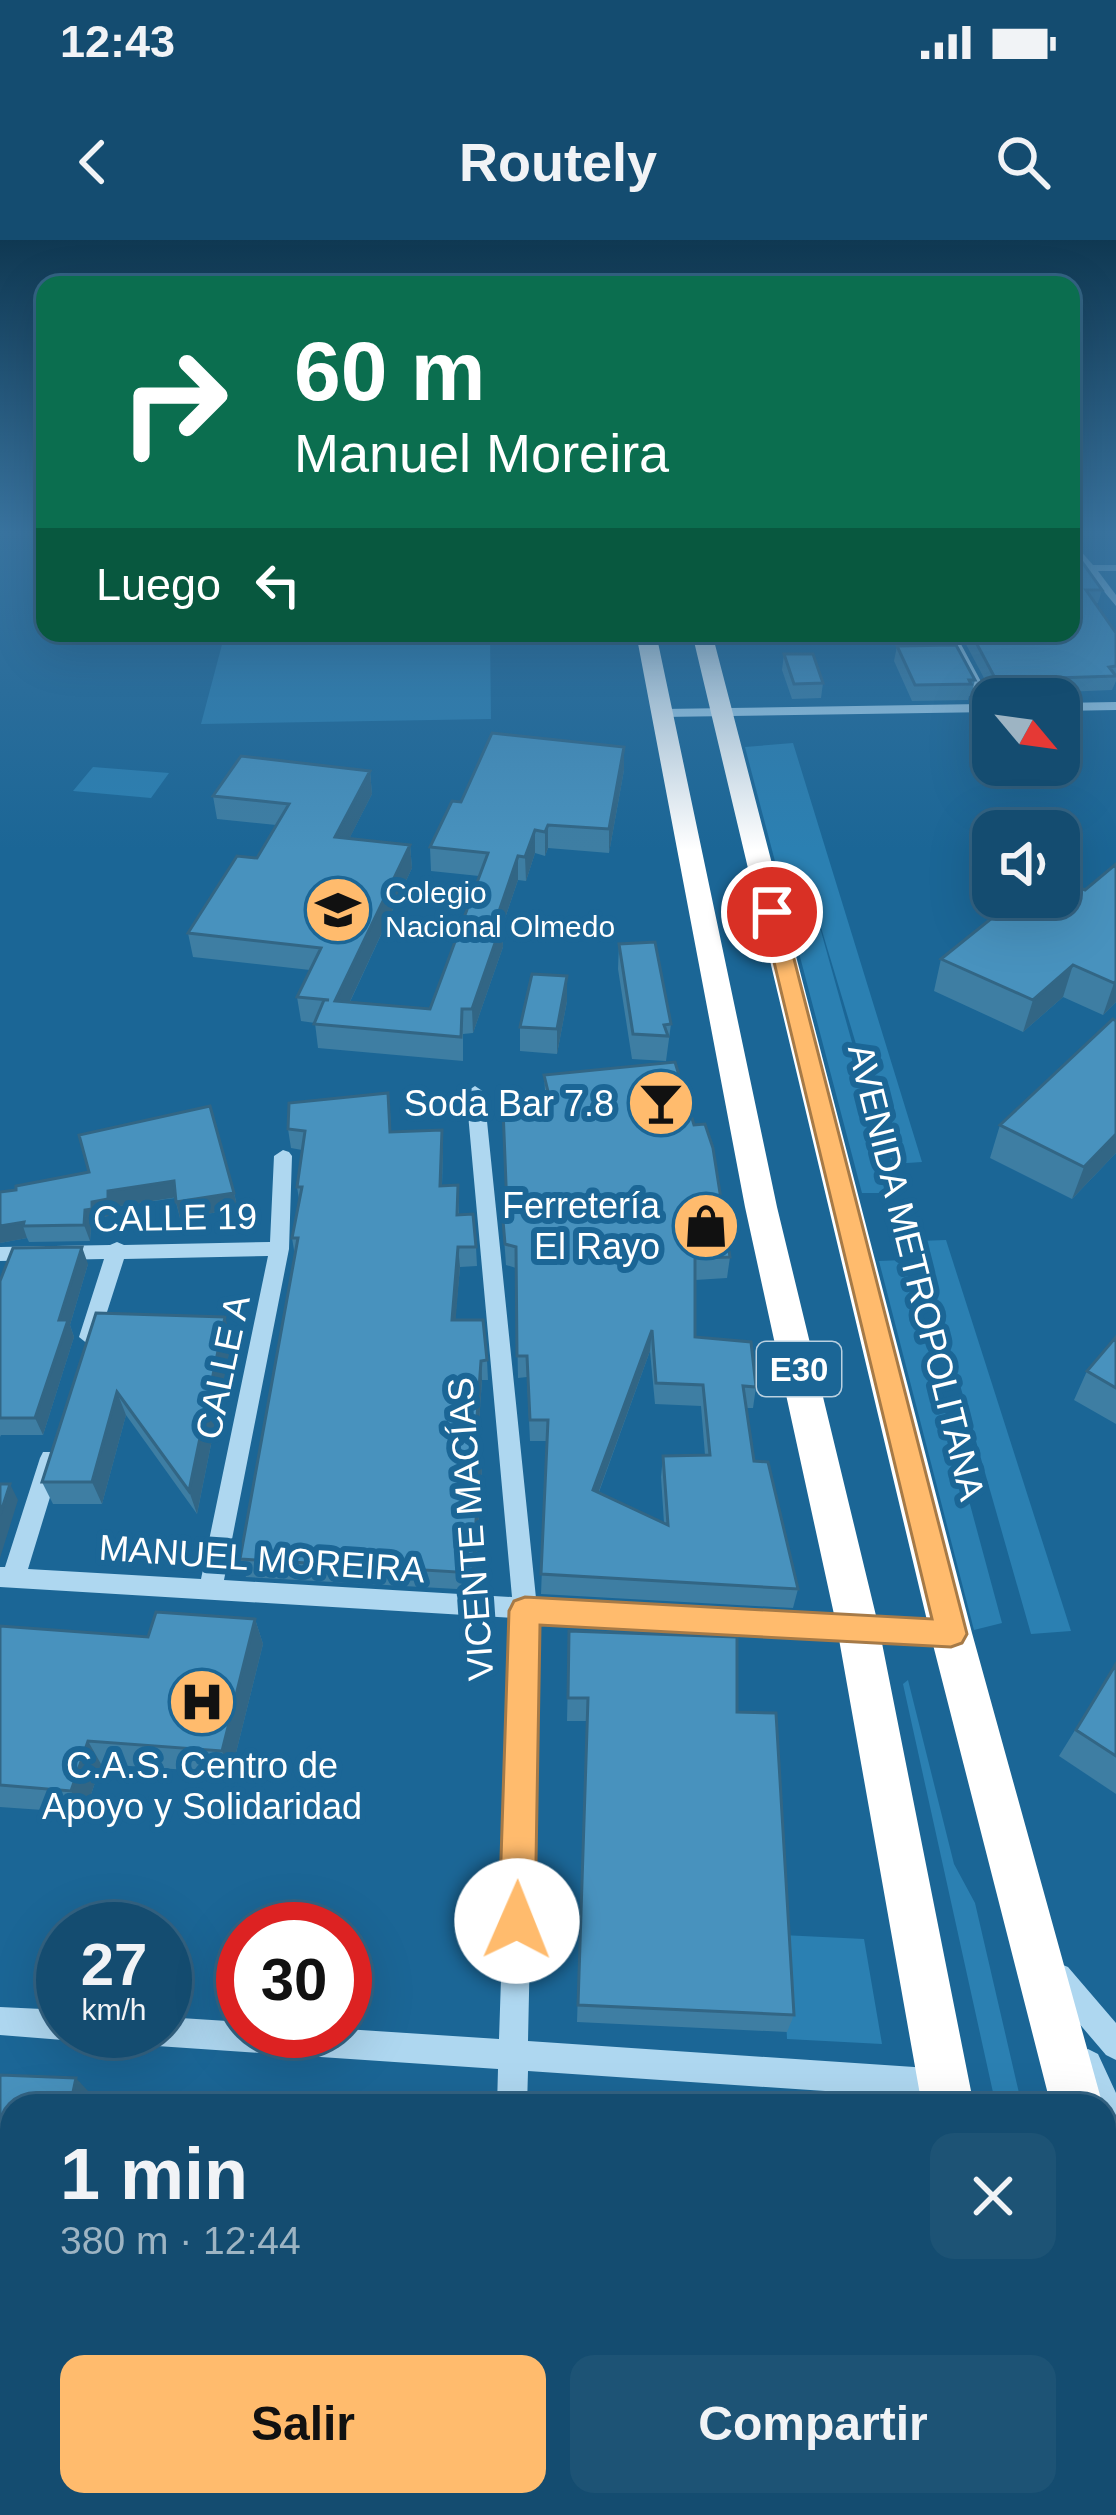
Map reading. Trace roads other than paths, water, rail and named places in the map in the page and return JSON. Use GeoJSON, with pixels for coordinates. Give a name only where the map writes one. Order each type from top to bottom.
{"type":"FeatureCollection","features":[{"type":"Feature","properties":{"kind":"highway","name":"E30"},"geometry":{"type":"LineString","coordinates":[[648,642],[761,1207],[858,1628],[946,2094]]}},
{"type":"Feature","properties":{"kind":"highway","name":"AVENIDA METROPOLITANA"},"geometry":{"type":"LineString","coordinates":[[704,642],[951,1634],[1033,1936]]}},
{"type":"Feature","properties":{"kind":"highway","name":"E30"},"geometry":{"type":"LineString","coordinates":[[1033,1936],[1074,2094]]}},
{"type":"Feature","properties":{"kind":"street"},"geometry":{"type":"LineString","coordinates":[[954,642],[974,678]]}},
{"type":"Feature","properties":{"kind":"street"},"geometry":{"type":"LineString","coordinates":[[1080,707],[1116,706]]}},
{"type":"Feature","properties":{"kind":"street"},"geometry":{"type":"LineString","coordinates":[[662,713],[972,708]]}},
{"type":"Feature","properties":{"kind":"street","name":"VICENTE MACÍAS"},"geometry":{"type":"LineString","coordinates":[[475,1092],[525,1611],[512,2094]]}},
{"type":"Feature","properties":{"kind":"street","name":"CALLE A"},"geometry":{"type":"LineString","coordinates":[[210,1590],[280,1249],[283,1156]]}},
{"type":"Feature","properties":{"kind":"street","name":"CALLE 19"},"geometry":{"type":"LineString","coordinates":[[0,1254],[280,1249]]}},
{"type":"Feature","properties":{"kind":"street"},"geometry":{"type":"LineString","coordinates":[[82,1359],[117,1250]]}},
{"type":"Feature","properties":{"kind":"street"},"geometry":{"type":"LineString","coordinates":[[7,1578],[62,1425]]}},
{"type":"Feature","properties":{"kind":"street","name":"MANUEL MOREIRA"},"geometry":{"type":"LineString","coordinates":[[7,1578],[951,1634]]}},
{"type":"Feature","properties":{"kind":"street"},"geometry":{"type":"LineString","coordinates":[[1033,1936],[1067,1992],[1116,2044]]}},
{"type":"Feature","properties":{"kind":"street"},"geometry":{"type":"LineString","coordinates":[[1033,1936],[1101,2094]]}},
{"type":"Feature","properties":{"kind":"street"},"geometry":{"type":"LineString","coordinates":[[0,2021],[36,2023]]}},
{"type":"Feature","properties":{"kind":"street"},"geometry":{"type":"LineString","coordinates":[[192,2033],[514,2053],[936,2094]]}},
{"type":"Feature","properties":{"kind":"place","name":"Colegio Nacional Olmedo"},"geometry":{"type":"Point","coordinates":[338,910]}},
{"type":"Feature","properties":{"kind":"place","name":"Soda Bar 7.8"},"geometry":{"type":"Point","coordinates":[661,1103]}},
{"type":"Feature","properties":{"kind":"place","name":"Ferretería El Rayo"},"geometry":{"type":"Point","coordinates":[706,1226]}},
{"type":"Feature","properties":{"kind":"place","name":"C.A.S. Centro de Apoyo y Solidaridad"},"geometry":{"type":"Point","coordinates":[202,1702]}}]}
